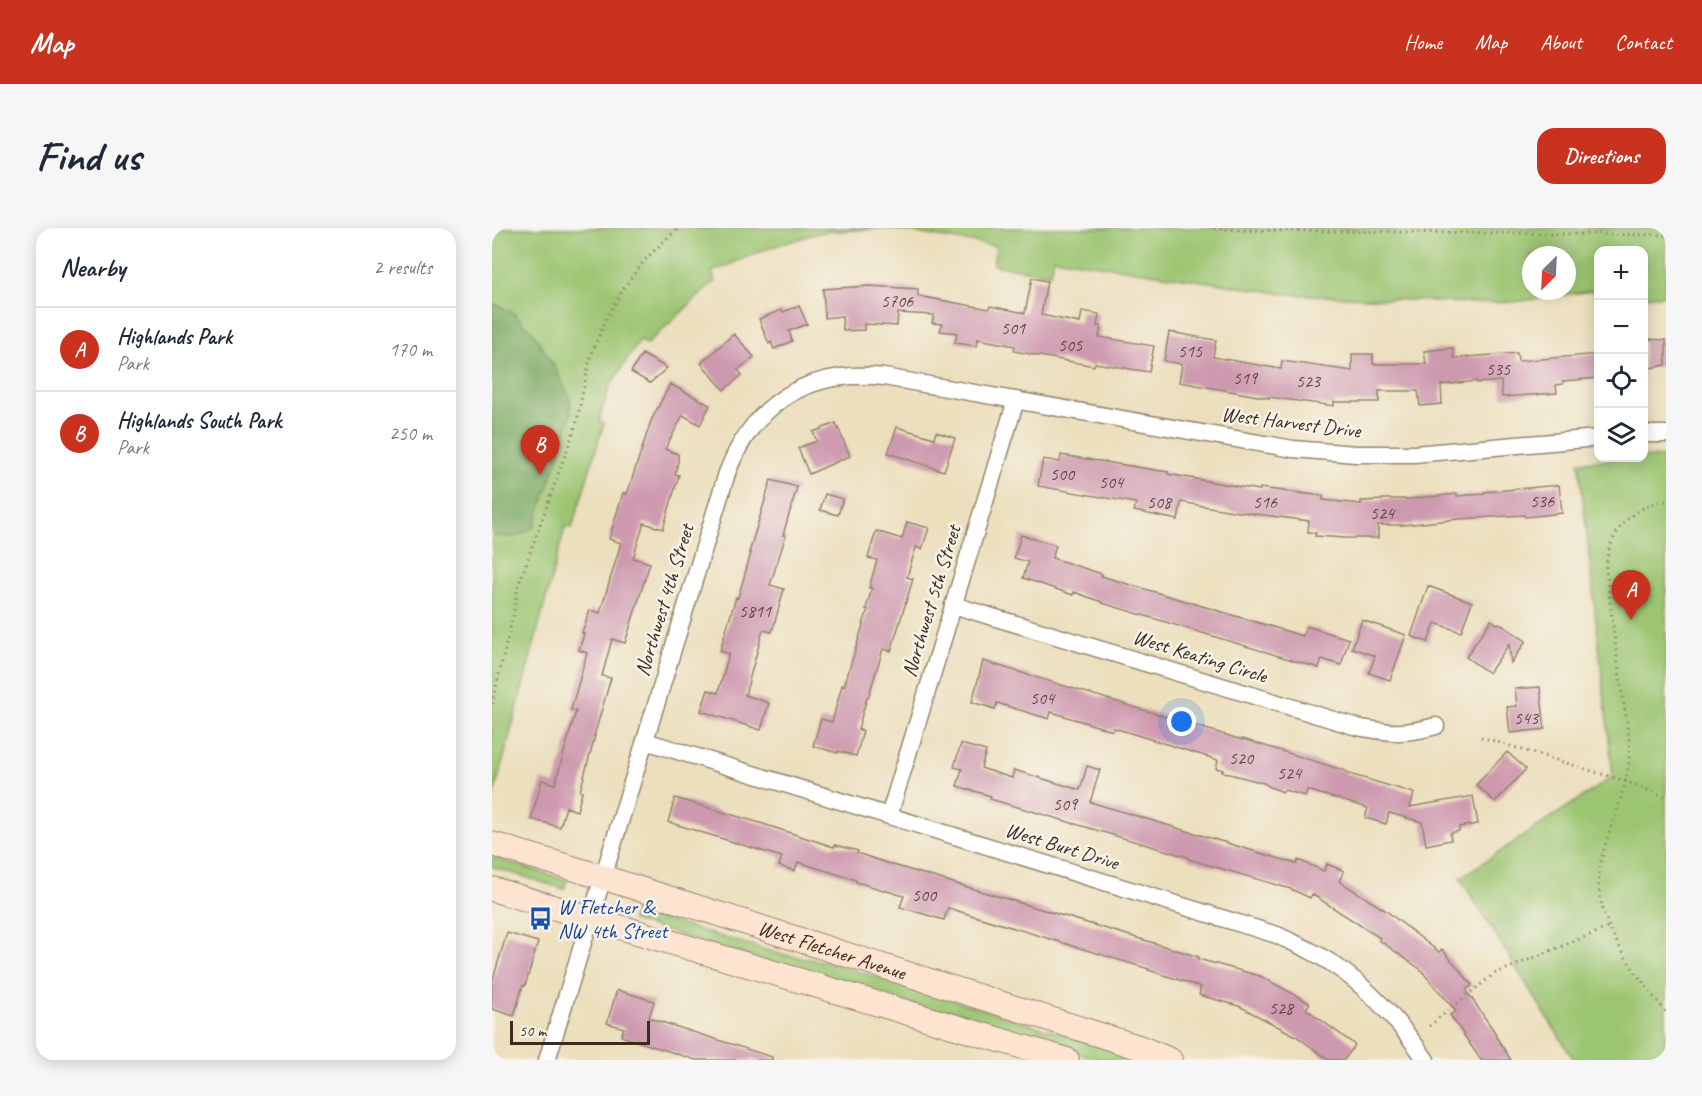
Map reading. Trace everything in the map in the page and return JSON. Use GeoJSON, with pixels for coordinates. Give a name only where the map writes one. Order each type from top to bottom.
{"type":"FeatureCollection","features":[{"type":"Feature","properties":{"kind":"main road","name":"West Fletcher Avenue"},"geometry":{"type":"LineString","coordinates":[[492,844],[1141,1048],[1170,1060]]}},
{"type":"Feature","properties":{"kind":"main road","name":"West Fletcher Avenue"},"geometry":{"type":"LineString","coordinates":[[492,889],[1067,1060]]}},
{"type":"Feature","properties":{"kind":"street","name":"Northwest 4th Street"},"geometry":{"type":"LineString","coordinates":[[547,1060],[727,473],[744,437],[758,419],[780,400],[819,381],[843,376],[884,377],[1016,400]]}},
{"type":"Feature","properties":{"kind":"street","name":"West Harvest Drive"},"geometry":{"type":"LineString","coordinates":[[1016,400],[1293,449],[1356,454],[1414,454],[1594,438]]}},
{"type":"Feature","properties":{"kind":"street","name":"Northwest 5th Street"},"geometry":{"type":"LineString","coordinates":[[889,816],[1016,400]]}},
{"type":"Feature","properties":{"kind":"street"},"geometry":{"type":"LineString","coordinates":[[1648,434],[1666,434]]}},
{"type":"Feature","properties":{"kind":"street","name":"West Keating Circle"},"geometry":{"type":"LineString","coordinates":[[953,604],[1357,727],[1391,733],[1415,732],[1436,726]]}},
{"type":"Feature","properties":{"kind":"street","name":"West Burt Drive"},"geometry":{"type":"LineString","coordinates":[[645,741],[1277,935],[1338,967],[1365,989],[1406,1031],[1426,1060]]}},
{"type":"Feature","properties":{"kind":"path"},"geometry":{"type":"LineString","coordinates":[[492,704],[518,586],[576,425],[590,358],[605,321],[623,289],[644,261],[680,228]]}},
{"type":"Feature","properties":{"kind":"path"},"geometry":{"type":"LineString","coordinates":[[1214,228],[1666,236]]}},
{"type":"Feature","properties":{"kind":"path"},"geometry":{"type":"LineString","coordinates":[[1666,501],[1643,508],[1625,520],[1613,538],[1606,558],[1629,761],[1600,868],[1601,901],[1609,927],[1620,948],[1666,1012]]}},
{"type":"Feature","properties":{"kind":"path"},"geometry":{"type":"LineString","coordinates":[[1481,737],[1625,781],[1666,797]]}},
{"type":"Feature","properties":{"kind":"path"},"geometry":{"type":"LineString","coordinates":[[1429,1026],[1494,974],[1609,927]]}},
{"type":"Feature","properties":{"kind":"green space"},"geometry":{"type":"Polygon","coordinates":[[[492,228],[885,228],[822,232],[768,248],[712,272],[715,281],[646,345],[640,340],[610,386],[599,420],[604,423],[572,528],[565,527],[492,802],[492,228]]]}},
{"type":"Feature","properties":{"kind":"green space"},"geometry":{"type":"Polygon","coordinates":[[[885,228],[1666,228],[1666,295],[1648,297],[1648,246],[1594,246],[1594,291],[1576,293],[1576,246],[1522,246],[1522,300],[1529,300],[1515,302],[1470,303],[1286,294],[1054,258],[1050,274],[993,265],[996,246],[885,228]]]}},
{"type":"Feature","properties":{"kind":"green space"},"geometry":{"type":"Polygon","coordinates":[[[492,303],[512,312],[533,332],[570,398],[571,414],[534,527],[515,537],[492,536],[492,303]]]}},
{"type":"Feature","properties":{"kind":"green space"},"geometry":{"type":"Polygon","coordinates":[[[1666,456],[1666,1060],[1574,1060],[1460,878],[1613,777],[1579,462],[1648,462],[1648,457],[1666,456]]]}},
{"type":"Feature","properties":{"kind":"green space"},"geometry":{"type":"Polygon","coordinates":[[[492,857],[567,880],[564,889],[492,867],[492,857]]]}},
{"type":"Feature","properties":{"kind":"green space"},"geometry":{"type":"Polygon","coordinates":[[[634,911],[780,954],[828,962],[1141,1060],[1102,1060],[632,921],[634,911]]]}},
{"type":"Feature","properties":{"kind":"building"},"geometry":{"type":"Polygon","coordinates":[[[1032,278],[1047,281],[1041,315],[1080,323],[1082,311],[1099,314],[1097,326],[1101,326],[1099,337],[1154,346],[1149,372],[1095,363],[1094,366],[1014,351],[1015,346],[978,339],[977,346],[955,343],[957,333],[940,331],[942,324],[932,323],[934,315],[898,313],[897,326],[864,324],[864,330],[843,331],[842,316],[825,318],[823,289],[870,286],[918,289],[918,296],[1025,313],[1032,278]]]}},
{"type":"Feature","properties":{"kind":"building"},"geometry":{"type":"Polygon","coordinates":[[[799,306],[807,324],[789,331],[792,341],[774,349],[771,342],[769,344],[759,319],[799,306]]]}},
{"type":"Feature","properties":{"kind":"building"},"geometry":{"type":"Polygon","coordinates":[[[1169,332],[1216,340],[1213,357],[1281,369],[1282,361],[1352,371],[1352,354],[1373,354],[1373,364],[1426,364],[1424,351],[1453,348],[1454,358],[1517,353],[1518,361],[1594,354],[1594,378],[1563,381],[1563,384],[1556,385],[1557,393],[1502,397],[1501,381],[1477,383],[1477,381],[1441,385],[1442,404],[1420,406],[1418,391],[1379,391],[1379,402],[1334,402],[1334,406],[1269,398],[1179,382],[1182,364],[1164,361],[1169,332]]]}},
{"type":"Feature","properties":{"kind":"building"},"geometry":{"type":"Polygon","coordinates":[[[734,334],[754,357],[738,370],[742,375],[724,390],[701,363],[734,334]]]}},
{"type":"Feature","properties":{"kind":"building"},"geometry":{"type":"Polygon","coordinates":[[[1648,339],[1666,340],[1666,365],[1648,368],[1648,339]]]}},
{"type":"Feature","properties":{"kind":"building"},"geometry":{"type":"Polygon","coordinates":[[[642,354],[667,368],[650,383],[631,372],[642,354]]]}},
{"type":"Feature","properties":{"kind":"building"},"geometry":{"type":"Polygon","coordinates":[[[670,384],[710,405],[700,425],[683,415],[665,449],[678,454],[675,474],[679,475],[663,529],[644,523],[633,558],[650,563],[625,643],[612,639],[602,676],[611,678],[594,736],[577,811],[566,807],[560,827],[531,819],[542,780],[555,784],[576,711],[571,710],[587,653],[579,650],[584,634],[582,633],[590,610],[600,613],[621,543],[609,539],[623,493],[627,494],[651,421],[670,384]]]}},
{"type":"Feature","properties":{"kind":"building"},"geometry":{"type":"Polygon","coordinates":[[[836,423],[850,456],[809,474],[798,448],[817,441],[813,432],[836,423]]]}},
{"type":"Feature","properties":{"kind":"building"},"geometry":{"type":"Polygon","coordinates":[[[897,427],[934,438],[936,432],[955,438],[944,471],[888,453],[897,427]]]}},
{"type":"Feature","properties":{"kind":"building"},"geometry":{"type":"Polygon","coordinates":[[[1061,455],[1168,472],[1168,474],[1241,487],[1323,496],[1323,500],[1361,504],[1361,501],[1484,494],[1484,492],[1559,485],[1562,513],[1378,525],[1378,538],[1315,536],[1316,533],[1308,532],[1309,521],[1181,502],[1178,520],[1134,511],[1136,503],[1038,486],[1043,459],[1060,462],[1061,455]]]}},
{"type":"Feature","properties":{"kind":"building"},"geometry":{"type":"Polygon","coordinates":[[[771,480],[797,487],[783,535],[786,535],[770,585],[784,589],[772,632],[763,630],[745,695],[769,703],[761,730],[701,711],[708,690],[718,693],[729,654],[720,651],[736,597],[738,598],[771,480]]]}},
{"type":"Feature","properties":{"kind":"building"},"geometry":{"type":"Polygon","coordinates":[[[825,494],[843,499],[838,515],[820,510],[825,494]]]}},
{"type":"Feature","properties":{"kind":"building"},"geometry":{"type":"Polygon","coordinates":[[[907,522],[929,528],[922,549],[916,547],[907,577],[913,579],[891,651],[883,649],[867,697],[858,729],[863,731],[856,756],[813,746],[821,719],[832,722],[868,609],[866,609],[872,588],[869,588],[877,560],[868,558],[876,531],[902,539],[907,522]]]}},
{"type":"Feature","properties":{"kind":"building"},"geometry":{"type":"Polygon","coordinates":[[[1021,535],[1056,545],[1052,558],[1102,574],[1101,576],[1303,636],[1306,626],[1349,639],[1341,665],[1322,659],[1319,668],[1023,578],[1028,562],[1014,558],[1021,535]]]}},
{"type":"Feature","properties":{"kind":"building"},"geometry":{"type":"Polygon","coordinates":[[[1428,586],[1472,602],[1461,632],[1435,623],[1428,642],[1411,636],[1428,586]]]}},
{"type":"Feature","properties":{"kind":"building"},"geometry":{"type":"Polygon","coordinates":[[[1362,620],[1406,635],[1390,680],[1369,673],[1375,656],[1352,648],[1362,620]]]}},
{"type":"Feature","properties":{"kind":"building"},"geometry":{"type":"Polygon","coordinates":[[[1491,620],[1526,641],[1511,663],[1509,644],[1489,673],[1466,657],[1491,620]]]}},
{"type":"Feature","properties":{"kind":"building"},"geometry":{"type":"Polygon","coordinates":[[[983,661],[1414,793],[1410,807],[1473,796],[1478,824],[1459,827],[1459,831],[1450,833],[1451,840],[1426,845],[1422,822],[1389,813],[1386,824],[1365,818],[1368,808],[1307,790],[1305,796],[1284,790],[1283,792],[1264,783],[1222,772],[1223,770],[1216,768],[1218,760],[1114,728],[1113,731],[1051,712],[1049,719],[997,703],[995,709],[972,702],[983,661]]]}},
{"type":"Feature","properties":{"kind":"building"},"geometry":{"type":"Polygon","coordinates":[[[1540,687],[1545,729],[1510,733],[1507,707],[1517,706],[1515,689],[1540,687]]]}},
{"type":"Feature","properties":{"kind":"building"},"geometry":{"type":"Polygon","coordinates":[[[961,744],[986,751],[981,768],[1012,778],[1014,770],[1080,790],[1087,766],[1100,770],[1090,802],[1297,864],[1298,860],[1324,871],[1327,864],[1344,871],[1339,881],[1385,910],[1439,952],[1442,949],[1472,985],[1466,990],[1511,1060],[1481,1060],[1450,1015],[1456,1011],[1420,969],[1379,940],[1380,938],[1312,894],[1310,898],[1291,889],[990,799],[991,796],[957,786],[962,769],[954,767],[961,744]]]}},
{"type":"Feature","properties":{"kind":"building"},"geometry":{"type":"Polygon","coordinates":[[[1507,752],[1526,769],[1495,802],[1476,785],[1507,752]]]}},
{"type":"Feature","properties":{"kind":"building"},"geometry":{"type":"Polygon","coordinates":[[[675,798],[834,847],[835,845],[858,851],[857,853],[890,864],[1260,976],[1310,1003],[1306,1009],[1355,1045],[1344,1060],[1329,1060],[1296,1036],[1239,1006],[1199,995],[1201,987],[948,908],[944,920],[900,907],[904,896],[798,862],[795,871],[779,866],[782,857],[668,822],[675,798]]]}},
{"type":"Feature","properties":{"kind":"building"},"geometry":{"type":"Polygon","coordinates":[[[507,933],[538,942],[514,1016],[492,1009],[492,982],[507,933]]]}},
{"type":"Feature","properties":{"kind":"building"},"geometry":{"type":"Polygon","coordinates":[[[617,990],[654,1001],[649,1018],[772,1057],[772,1060],[696,1060],[621,1036],[624,1028],[607,1023],[617,990]]]}},
{"type":"Feature","properties":{"kind":"place","name":"Highlands South Park"},"geometry":{"type":"Point","coordinates":[540,475]}},
{"type":"Feature","properties":{"kind":"place","name":"Highlands Park"},"geometry":{"type":"Point","coordinates":[1631,620]}},
{"type":"Feature","properties":{"kind":"place","name":"W Fletcher & NW 4th Street"},"geometry":{"type":"Point","coordinates":[540,919]}}]}
